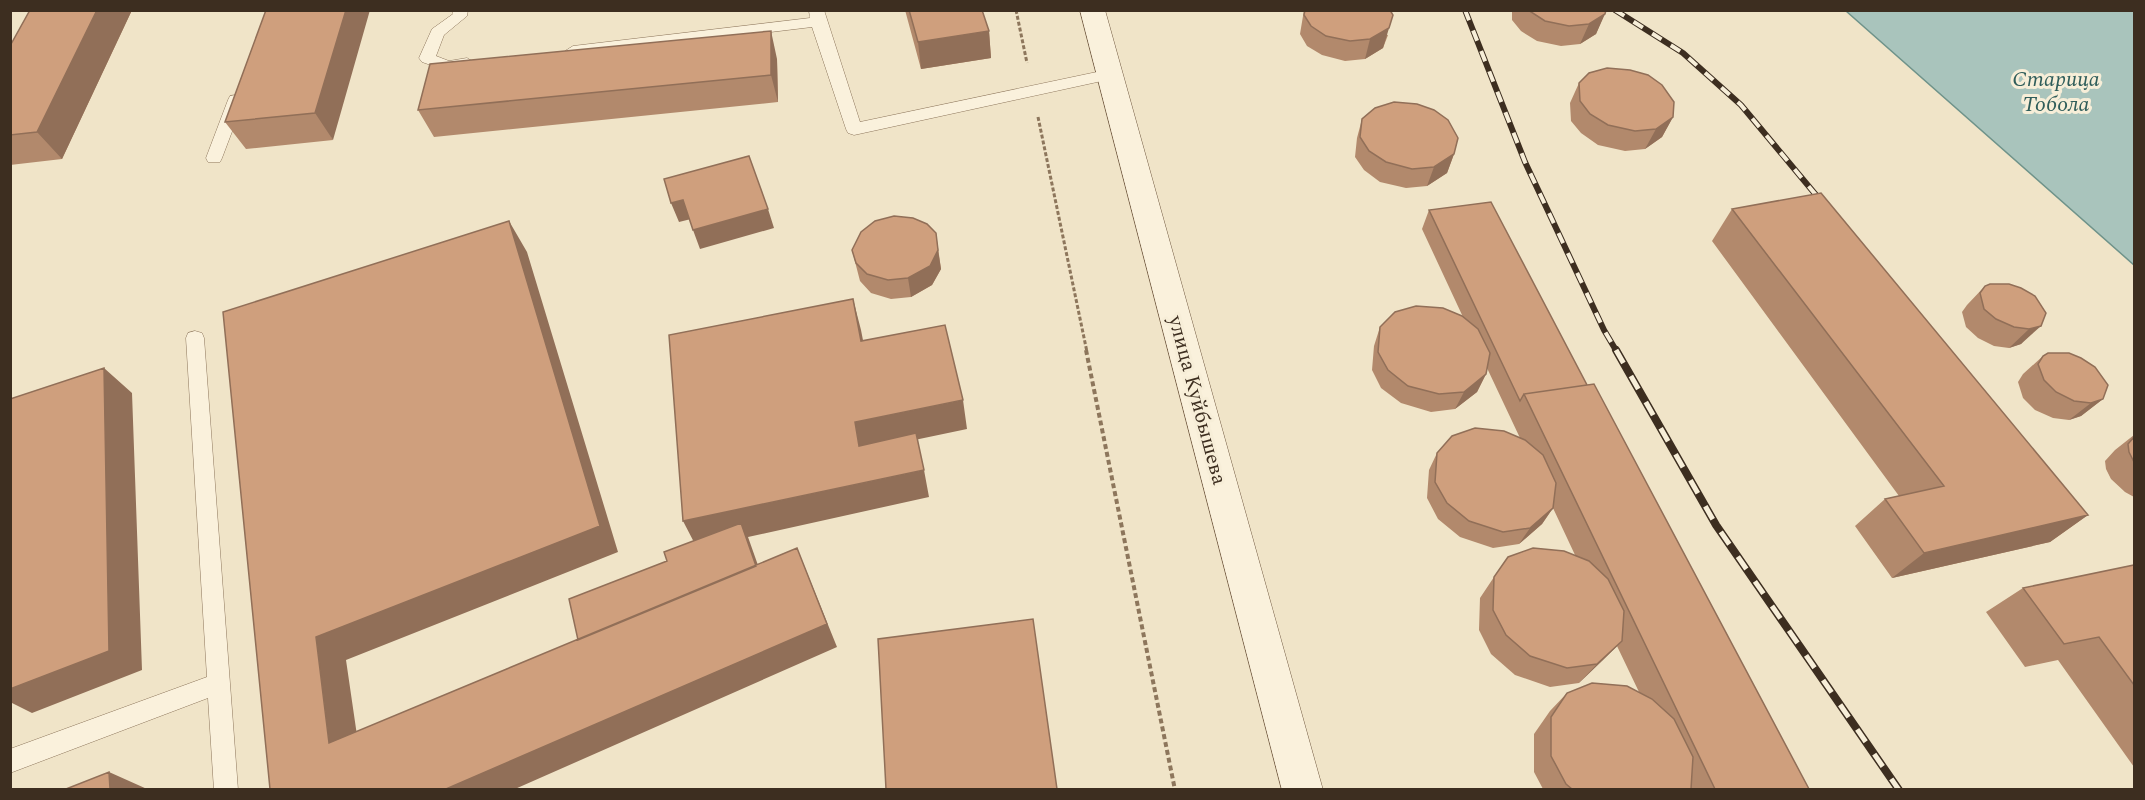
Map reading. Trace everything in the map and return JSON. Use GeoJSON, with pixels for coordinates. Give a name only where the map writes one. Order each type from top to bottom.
{"type":"FeatureCollection","features":[{"type":"Feature","properties":{"kind":"main road","name":"улица Куйбышева"},"geometry":{"type":"LineString","coordinates":[[1092,10],[1303,789]]}},
{"type":"Feature","properties":{"kind":"lane"},"geometry":{"type":"LineString","coordinates":[[461,10],[460,16],[436,32],[427,58],[448,66],[482,62]]}},
{"type":"Feature","properties":{"kind":"lane"},"geometry":{"type":"LineString","coordinates":[[552,53],[817,16],[854,129],[1111,74]]}},
{"type":"Feature","properties":{"kind":"lane"},"geometry":{"type":"LineString","coordinates":[[214,158],[242,84]]}},
{"type":"Feature","properties":{"kind":"lane"},"geometry":{"type":"LineString","coordinates":[[195,338],[226,789]]}},
{"type":"Feature","properties":{"kind":"lane"},"geometry":{"type":"LineString","coordinates":[[10,761],[219,683]]}},
{"type":"Feature","properties":{"kind":"path"},"geometry":{"type":"LineString","coordinates":[[1016,10],[1029,73]]}},
{"type":"Feature","properties":{"kind":"path"},"geometry":{"type":"LineString","coordinates":[[1036,108],[1150,657],[1174,789]]}},
{"type":"Feature","properties":{"kind":"water","name":"Старица Тобола"},"geometry":{"type":"Polygon","coordinates":[[[1846,11],[2134,11],[2134,265],[1846,11]]]}},
{"type":"Feature","properties":{"kind":"building"},"geometry":{"type":"Polygon","coordinates":[[[30,10],[97,10],[37,132],[10,135],[10,46],[30,10]]]}},
{"type":"Feature","properties":{"kind":"building"},"geometry":{"type":"Polygon","coordinates":[[[266,10],[346,10],[315,113],[225,122],[266,10]]]}},
{"type":"Feature","properties":{"kind":"building"},"geometry":{"type":"Polygon","coordinates":[[[909,10],[982,10],[989,31],[918,42],[909,10]]]}},
{"type":"Feature","properties":{"kind":"building"},"geometry":{"type":"Polygon","coordinates":[[[1305,10],[1390,10],[1393,15],[1389,28],[1370,39],[1350,41],[1326,36],[1311,26],[1304,15],[1305,10]]]}},
{"type":"Feature","properties":{"kind":"building"},"geometry":{"type":"Polygon","coordinates":[[[1528,10],[1606,10],[1605,14],[1589,24],[1569,26],[1545,21],[1528,10]]]}},
{"type":"Feature","properties":{"kind":"building"},"geometry":{"type":"Polygon","coordinates":[[[771,31],[771,75],[418,110],[430,64],[771,31]]]}},
{"type":"Feature","properties":{"kind":"building"},"geometry":{"type":"Polygon","coordinates":[[[1607,68],[1630,70],[1648,75],[1662,85],[1674,102],[1673,117],[1656,129],[1635,131],[1608,125],[1590,114],[1580,101],[1579,83],[1589,73],[1607,68]]]}},
{"type":"Feature","properties":{"kind":"building"},"geometry":{"type":"Polygon","coordinates":[[[1394,102],[1417,104],[1434,110],[1448,120],[1458,138],[1454,154],[1434,167],[1412,169],[1386,162],[1369,151],[1360,137],[1362,119],[1375,108],[1394,102]]]}},
{"type":"Feature","properties":{"kind":"building"},"geometry":{"type":"Polygon","coordinates":[[[749,156],[768,209],[693,230],[683,200],[671,203],[664,179],[749,156]]]}},
{"type":"Feature","properties":{"kind":"building"},"geometry":{"type":"Polygon","coordinates":[[[1821,193],[2088,515],[1924,553],[1885,499],[1944,486],[1732,209],[1821,193]]]}},
{"type":"Feature","properties":{"kind":"building"},"geometry":{"type":"Polygon","coordinates":[[[1491,202],[1587,385],[1524,394],[1520,401],[1429,210],[1491,202]]]}},
{"type":"Feature","properties":{"kind":"building"},"geometry":{"type":"Polygon","coordinates":[[[894,216],[913,218],[927,224],[936,233],[938,250],[930,266],[908,278],[888,280],[867,274],[856,263],[852,250],[861,232],[875,221],[894,216]]]}},
{"type":"Feature","properties":{"kind":"building"},"geometry":{"type":"Polygon","coordinates":[[[509,221],[600,526],[316,637],[329,743],[797,548],[827,624],[446,789],[270,789],[223,312],[509,221]]]}},
{"type":"Feature","properties":{"kind":"building"},"geometry":{"type":"Polygon","coordinates":[[[2009,284],[2035,296],[2046,313],[2041,326],[2029,329],[2014,327],[1996,319],[1984,309],[1980,293],[1985,286],[2009,284]]]}},
{"type":"Feature","properties":{"kind":"building"},"geometry":{"type":"Polygon","coordinates":[[[853,299],[861,341],[945,325],[963,400],[855,422],[859,446],[916,433],[924,470],[683,521],[669,335],[853,299]]]}},
{"type":"Feature","properties":{"kind":"building"},"geometry":{"type":"Polygon","coordinates":[[[1416,306],[1443,308],[1462,316],[1478,329],[1490,353],[1486,374],[1464,392],[1439,394],[1408,386],[1388,370],[1378,352],[1380,327],[1395,312],[1416,306]]]}},
{"type":"Feature","properties":{"kind":"building"},"geometry":{"type":"Polygon","coordinates":[[[2048,353],[2069,353],[2095,367],[2108,385],[2103,399],[2091,403],[2074,401],[2056,392],[2044,380],[2038,364],[2048,353]]]}},
{"type":"Feature","properties":{"kind":"building"},"geometry":{"type":"Polygon","coordinates":[[[104,368],[109,651],[10,689],[10,399],[104,368]]]}},
{"type":"Feature","properties":{"kind":"building"},"geometry":{"type":"Polygon","coordinates":[[[1594,384],[1809,789],[1715,789],[1524,394],[1594,384]]]}},
{"type":"Feature","properties":{"kind":"building"},"geometry":{"type":"Polygon","coordinates":[[[1475,428],[1504,431],[1525,440],[1543,455],[1556,483],[1553,508],[1530,528],[1503,532],[1469,521],[1447,503],[1435,482],[1437,453],[1452,436],[1475,428]]]}},
{"type":"Feature","properties":{"kind":"building"},"geometry":{"type":"Polygon","coordinates":[[[2134,437],[2134,462],[2128,444],[2134,437]]]}},
{"type":"Feature","properties":{"kind":"building"},"geometry":{"type":"Polygon","coordinates":[[[741,523],[756,566],[578,640],[569,599],[667,561],[664,552],[741,523]]]}},
{"type":"Feature","properties":{"kind":"building"},"geometry":{"type":"Polygon","coordinates":[[[1533,548],[1564,551],[1589,561],[1608,579],[1624,611],[1622,641],[1597,664],[1567,668],[1530,656],[1506,635],[1493,610],[1494,577],[1508,557],[1533,548]]]}},
{"type":"Feature","properties":{"kind":"building"},"geometry":{"type":"Polygon","coordinates":[[[2134,565],[2134,685],[2099,637],[2064,644],[2023,588],[2134,565]]]}},
{"type":"Feature","properties":{"kind":"building"},"geometry":{"type":"Polygon","coordinates":[[[1033,619],[1057,789],[886,789],[878,639],[1033,619]]]}},
{"type":"Feature","properties":{"kind":"building"},"geometry":{"type":"Polygon","coordinates":[[[1592,683],[1627,686],[1652,699],[1674,719],[1693,757],[1691,789],[1572,789],[1566,784],[1551,756],[1551,717],[1567,693],[1592,683]]]}},
{"type":"Feature","properties":{"kind":"building"},"geometry":{"type":"Polygon","coordinates":[[[109,772],[110,789],[66,789],[109,772]]]}},
{"type":"Feature","properties":{"kind":"railway"},"geometry":{"type":"LineString","coordinates":[[1465,10],[1525,162],[1604,330],[1617,352]]}},
{"type":"Feature","properties":{"kind":"railway"},"geometry":{"type":"LineString","coordinates":[[1615,10],[1683,53],[1741,105],[1826,207]]}},
{"type":"Feature","properties":{"kind":"railway"},"geometry":{"type":"LineString","coordinates":[[1616,350],[1716,525],[1899,790]]}}]}
